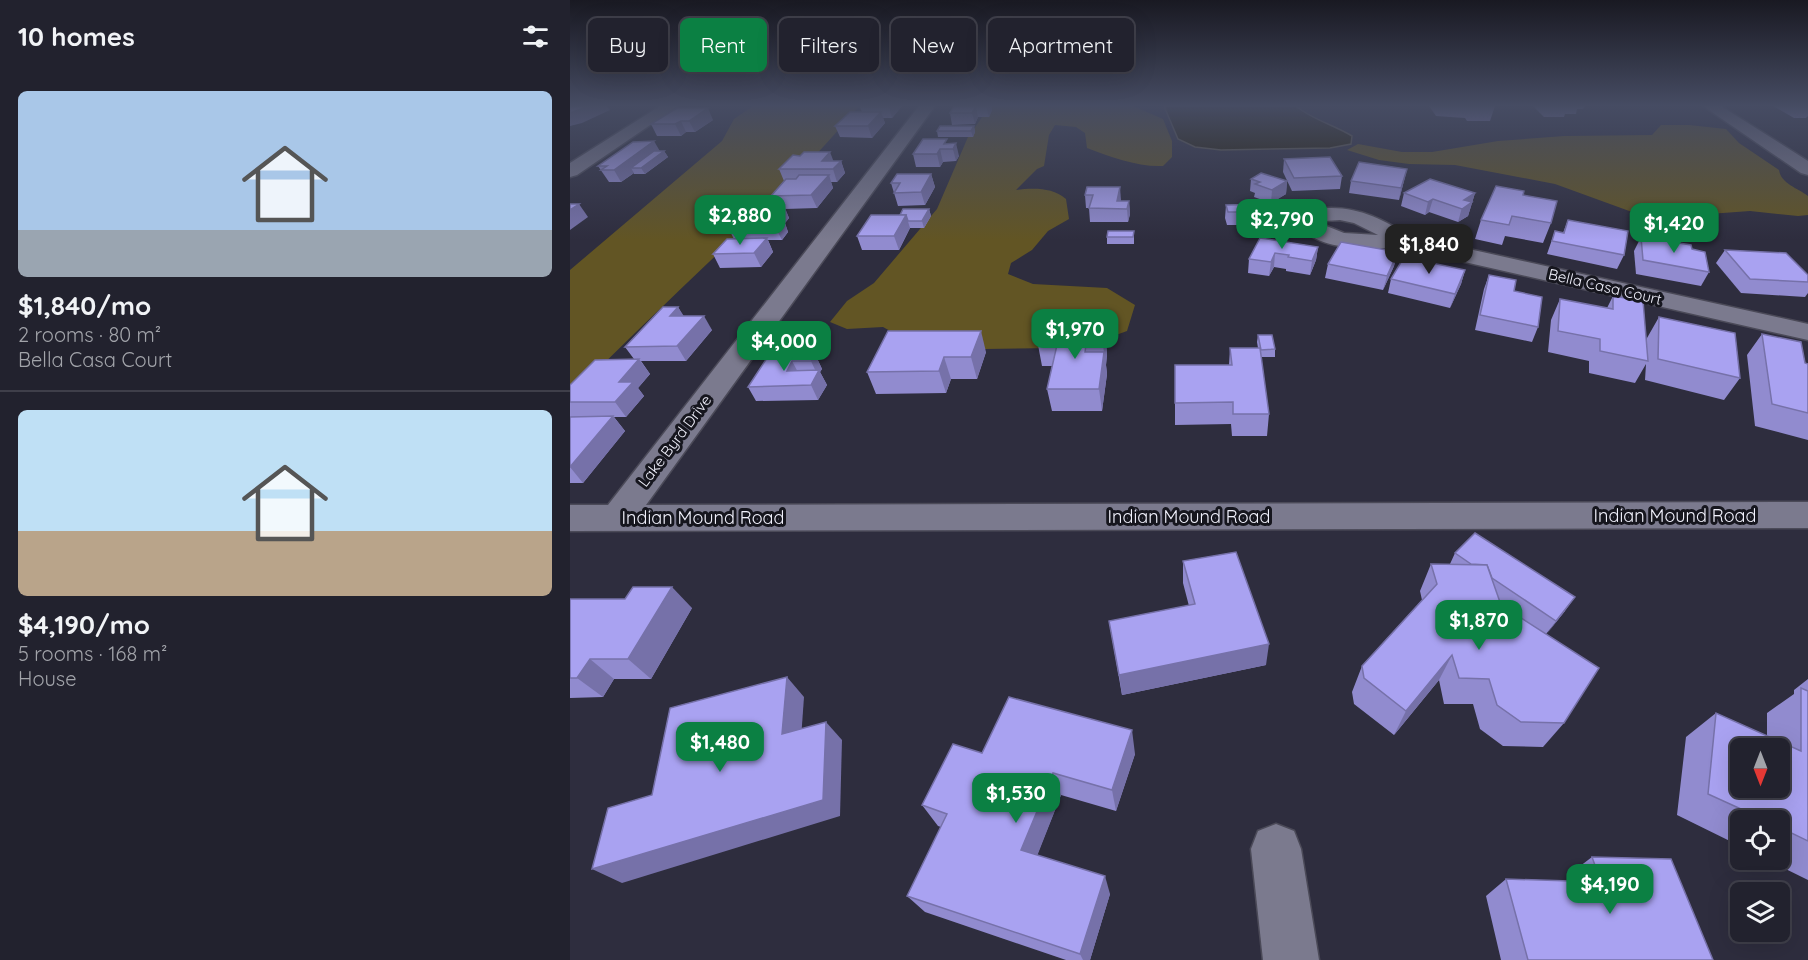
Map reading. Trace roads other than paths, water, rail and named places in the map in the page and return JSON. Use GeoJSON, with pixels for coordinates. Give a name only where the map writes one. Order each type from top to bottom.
{"type":"FeatureCollection","features":[{"type":"Feature","properties":{"kind":"street"},"geometry":{"type":"LineString","coordinates":[[570,171],[601,151]]}},
{"type":"Feature","properties":{"kind":"street","name":"Lake Byrd Drive"},"geometry":{"type":"LineString","coordinates":[[617,518],[893,151]]}},
{"type":"Feature","properties":{"kind":"street"},"geometry":{"type":"LineString","coordinates":[[1780,151],[1808,169]]}},
{"type":"Feature","properties":{"kind":"street","name":"Bella Casa Court"},"geometry":{"type":"LineString","coordinates":[[1403,241],[1808,332]]}},
{"type":"Feature","properties":{"kind":"street","name":"Indian Mound Road"},"geometry":{"type":"LineString","coordinates":[[570,518],[1808,515]]}},
{"type":"Feature","properties":{"kind":"street"},"geometry":{"type":"LineString","coordinates":[[1276,849],[1291,960]]}}]}
